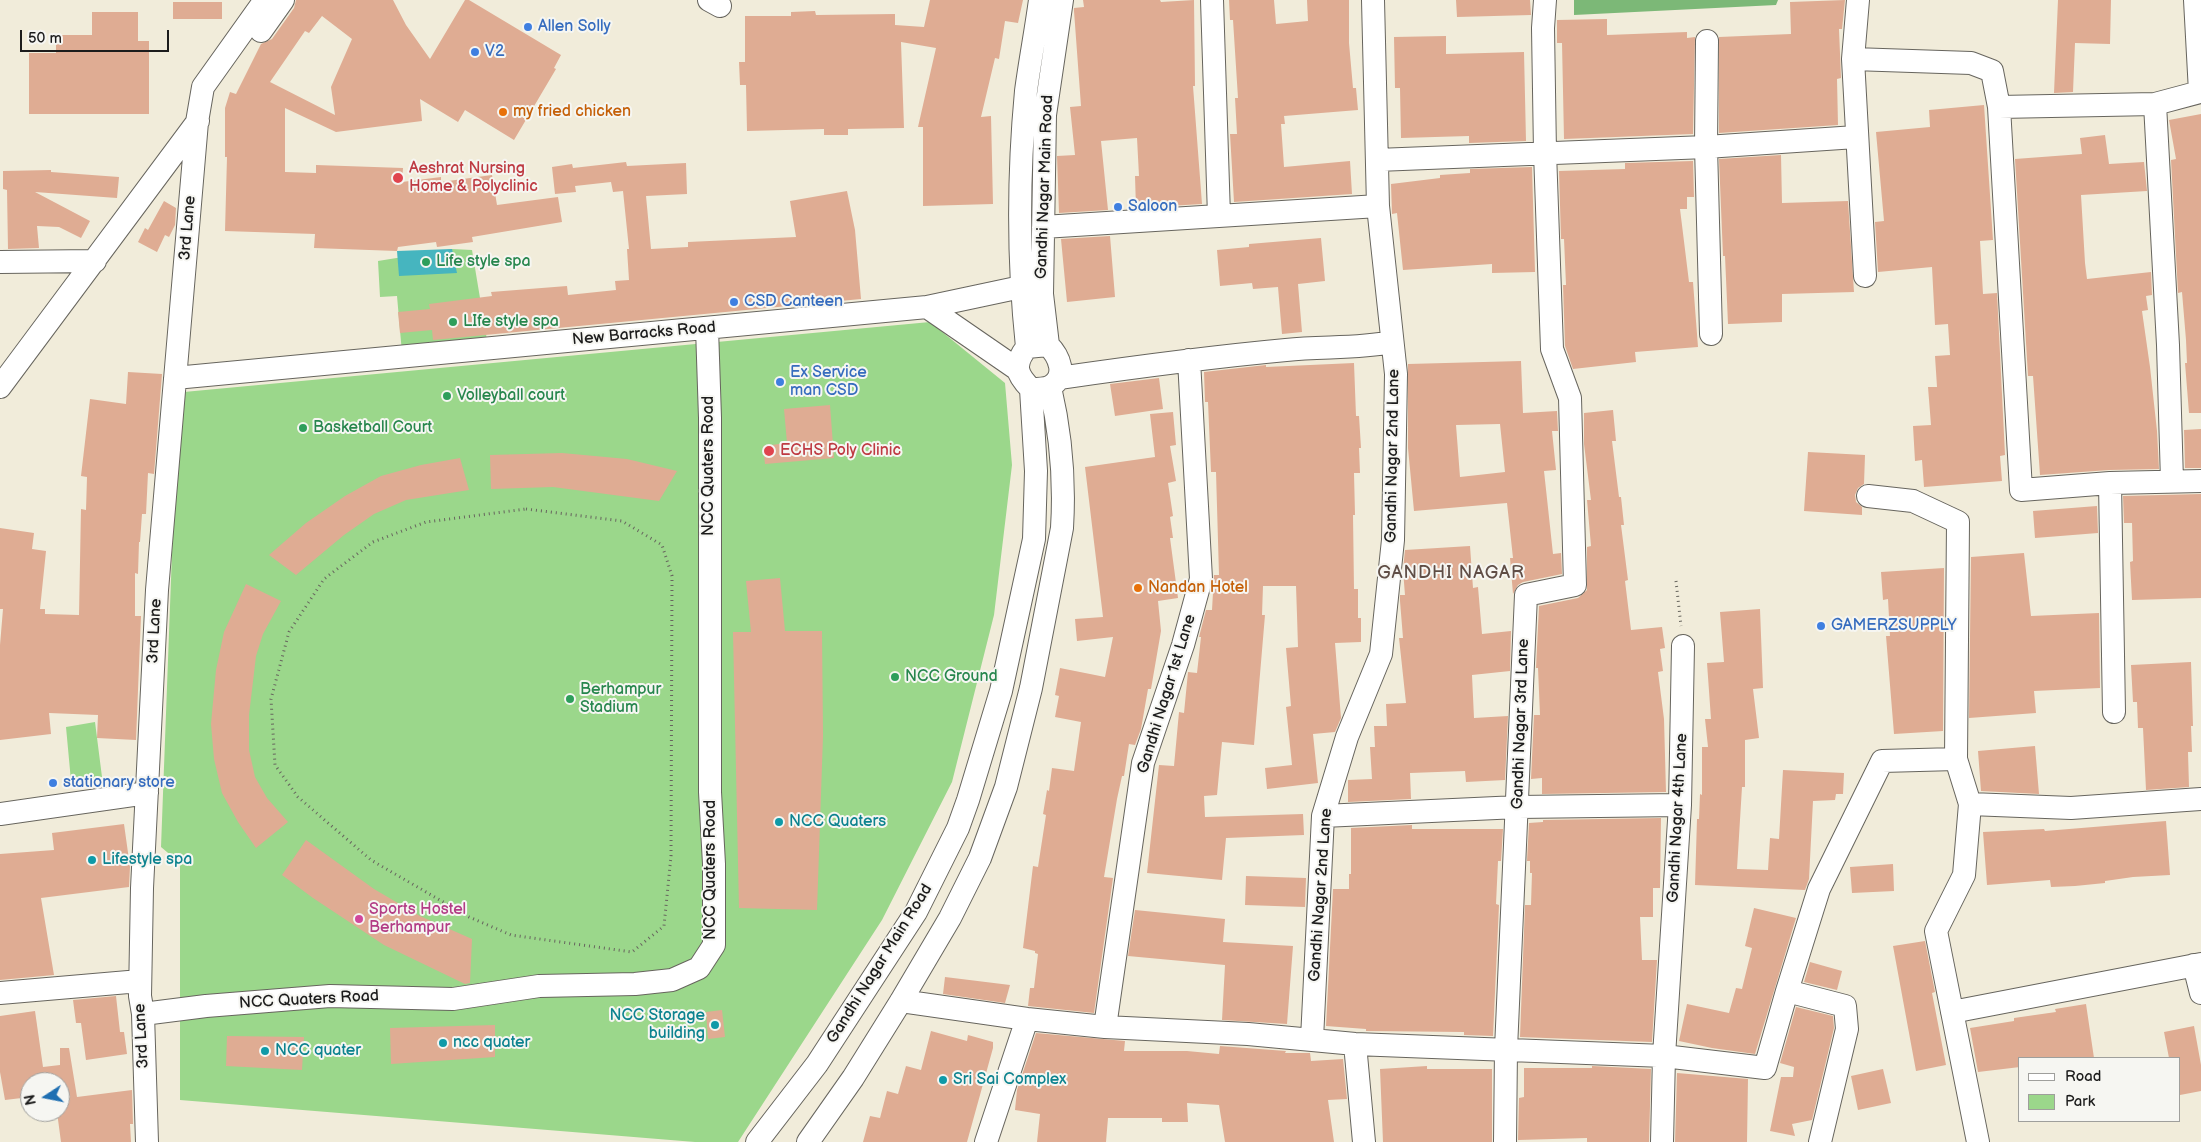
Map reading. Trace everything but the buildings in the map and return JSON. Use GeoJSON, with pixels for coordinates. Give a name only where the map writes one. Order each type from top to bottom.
{"type":"FeatureCollection","features":[{"type":"Feature","properties":{"kind":"street","name":"3rd Lane"},"geometry":{"type":"LineString","coordinates":[[153,1142],[140,981],[146,792],[157,590],[197,122],[203,87],[265,0]]}},
{"type":"Feature","properties":{"kind":"street"},"geometry":{"type":"LineString","coordinates":[[0,387],[197,122],[283,0]]}},
{"type":"Feature","properties":{"kind":"street","name":"Gandhi Nagar Main Road"},"geometry":{"type":"LineString","coordinates":[[1038,346],[1021,287],[1020,190],[1026,90],[1040,0]]}},
{"type":"Feature","properties":{"kind":"street","name":"Gandhi Nagar Main Road"},"geometry":{"type":"LineString","coordinates":[[1038,346],[1042,294],[1045,115],[1062,0]]}},
{"type":"Feature","properties":{"kind":"street"},"geometry":{"type":"LineString","coordinates":[[1212,0],[1219,216]]}},
{"type":"Feature","properties":{"kind":"street","name":"Gandhi Nagar 2nd Lane"},"geometry":{"type":"LineString","coordinates":[[1312,1039],[1323,816],[1347,737],[1381,654],[1393,540],[1396,374],[1378,206],[1374,0]]}},
{"type":"Feature","properties":{"kind":"street"},"geometry":{"type":"LineString","coordinates":[[1545,0],[1546,152]]}},
{"type":"Feature","properties":{"kind":"street"},"geometry":{"type":"LineString","coordinates":[[1858,0],[1853,59],[1865,276]]}},
{"type":"Feature","properties":{"kind":"street"},"geometry":{"type":"LineString","coordinates":[[2000,107],[2155,104],[2200,92],[2196,0]]}},
{"type":"Feature","properties":{"kind":"street"},"geometry":{"type":"LineString","coordinates":[[1707,41],[1706,147],[1711,334]]}},
{"type":"Feature","properties":{"kind":"street"},"geometry":{"type":"LineString","coordinates":[[1853,59],[1970,63],[1992,71],[2000,107],[2021,490],[2110,483],[2201,482]]}},
{"type":"Feature","properties":{"kind":"street"},"geometry":{"type":"LineString","coordinates":[[2155,104],[2168,345],[2172,481]]}},
{"type":"Feature","properties":{"kind":"street"},"geometry":{"type":"LineString","coordinates":[[1378,160],[1706,147],[1856,137]]}},
{"type":"Feature","properties":{"kind":"street","name":"Gandhi Nagar 3rd Lane"},"geometry":{"type":"LineString","coordinates":[[1505,1142],[1506,1049],[1526,595],[1575,586],[1570,398],[1552,349],[1546,152]]}},
{"type":"Feature","properties":{"kind":"street"},"geometry":{"type":"LineString","coordinates":[[1042,227],[1378,206]]}},
{"type":"Feature","properties":{"kind":"street"},"geometry":{"type":"LineString","coordinates":[[0,262],[95,261]]}},
{"type":"Feature","properties":{"kind":"street","name":"New Barracks Road"},"geometry":{"type":"LineString","coordinates":[[175,378],[927,307],[1021,287]]}},
{"type":"Feature","properties":{"kind":"street"},"geometry":{"type":"LineString","coordinates":[[927,307],[1017,369],[1023,381],[1047,385],[1189,360],[1289,349],[1368,347],[1392,342]]}},
{"type":"Feature","properties":{"kind":"street","name":"NCC Quaters Road"},"geometry":{"type":"LineString","coordinates":[[143,1014],[206,1006],[330,996],[453,999],[539,986],[645,983],[672,980],[699,968],[714,945],[714,864],[710,783],[710,418],[707,328]]}},
{"type":"Feature","properties":{"kind":"street"},"geometry":{"type":"LineString","coordinates":[[1017,369],[1020,356],[1038,346],[1056,353],[1061,366],[1047,385]]}},
{"type":"Feature","properties":{"kind":"street","name":"Gandhi Nagar 1st Lane"},"geometry":{"type":"LineString","coordinates":[[1105,1027],[1143,763],[1183,645],[1201,579],[1189,360]]}},
{"type":"Feature","properties":{"kind":"street","name":"Gandhi Nagar Main Road"},"geometry":{"type":"LineString","coordinates":[[808,1142],[853,1078],[950,918],[980,858],[1006,787],[1031,688],[1058,556],[1064,501],[1063,465],[1057,416],[1047,385]]}},
{"type":"Feature","properties":{"kind":"street","name":"Gandhi Nagar Main Road"},"geometry":{"type":"LineString","coordinates":[[757,1142],[816,1064],[916,912],[958,828],[1001,691],[1034,539],[1036,471],[1047,385]]}},
{"type":"Feature","properties":{"kind":"street"},"geometry":{"type":"LineString","coordinates":[[2110,483],[2114,712]]}},
{"type":"Feature","properties":{"kind":"street"},"geometry":{"type":"LineString","coordinates":[[1868,496],[1913,501],[1958,522],[1956,759],[1970,804],[1964,875],[1936,931],[1978,1142]]}},
{"type":"Feature","properties":{"kind":"street","name":"Gandhi Nagar 4th Lane"},"geometry":{"type":"LineString","coordinates":[[1662,1142],[1664,1056],[1680,805],[1683,646]]}},
{"type":"Feature","properties":{"kind":"street"},"geometry":{"type":"LineString","coordinates":[[901,1001],[1027,1019],[1105,1027],[1312,1039],[1356,1044],[1664,1056],[1765,1068],[1819,889],[1882,761],[1956,759]]}},
{"type":"Feature","properties":{"kind":"street"},"geometry":{"type":"LineString","coordinates":[[0,814],[146,792]]}},
{"type":"Feature","properties":{"kind":"street"},"geometry":{"type":"LineString","coordinates":[[1970,804],[2071,808],[2201,799]]}},
{"type":"Feature","properties":{"kind":"street"},"geometry":{"type":"LineString","coordinates":[[1323,816],[1518,807],[1680,805]]}},
{"type":"Feature","properties":{"kind":"street"},"geometry":{"type":"LineString","coordinates":[[1952,1012],[2198,965],[2201,993]]}},
{"type":"Feature","properties":{"kind":"street"},"geometry":{"type":"LineString","coordinates":[[0,993],[140,981]]}},
{"type":"Feature","properties":{"kind":"street"},"geometry":{"type":"LineString","coordinates":[[1787,991],[1845,1006],[1848,1029],[1820,1142]]}},
{"type":"Feature","properties":{"kind":"street"},"geometry":{"type":"LineString","coordinates":[[986,1142],[1027,1019]]}},
{"type":"Feature","properties":{"kind":"street"},"geometry":{"type":"LineString","coordinates":[[1356,1044],[1364,1142]]}},
{"type":"Feature","properties":{"kind":"path"},"geometry":{"type":"LineString","coordinates":[[526,509],[622,521],[662,545],[672,576],[671,856],[664,926],[632,952],[511,935],[469,917],[371,860],[298,797],[274,765],[271,699],[288,632],[324,579],[373,542],[426,522],[526,509]]}},
{"type":"Feature","properties":{"kind":"path"},"geometry":{"type":"LineString","coordinates":[[1676,581],[1683,646]]}},
{"type":"Feature","properties":{"kind":"green space"},"geometry":{"type":"Polygon","coordinates":[[[1574,0],[1778,0],[1776,5],[1574,15],[1574,0]]]}},
{"type":"Feature","properties":{"kind":"green space"},"geometry":{"type":"Polygon","coordinates":[[[452,249],[472,250],[488,346],[402,353],[397,296],[380,297],[378,261],[452,249]]]}},
{"type":"Feature","properties":{"kind":"green space","name":"Berhampur Stadium"},"geometry":{"type":"Polygon","coordinates":[[[930,322],[1005,383],[1012,465],[994,615],[952,782],[882,920],[738,1142],[695,1142],[180,1100],[180,863],[161,847],[173,526],[184,392],[930,322]]]}},
{"type":"Feature","properties":{"kind":"green space"},"geometry":{"type":"Polygon","coordinates":[[[95,722],[102,777],[71,781],[66,727],[95,722]]]}},
{"type":"Feature","properties":{"kind":"water","name":"Life style spa"},"geometry":{"type":"Polygon","coordinates":[[[452,249],[457,273],[399,276],[397,251],[452,249]]]}},
{"type":"Feature","properties":{"kind":"place","name":"Allen Solly"},"geometry":{"type":"Point","coordinates":[528,27]}},
{"type":"Feature","properties":{"kind":"place","name":"V2"},"geometry":{"type":"Point","coordinates":[475,52]}},
{"type":"Feature","properties":{"kind":"place","name":"my fried chicken"},"geometry":{"type":"Point","coordinates":[503,112]}},
{"type":"Feature","properties":{"kind":"place","name":"Aeshrat Nursing Home & Polyclinic"},"geometry":{"type":"Point","coordinates":[398,178]}},
{"type":"Feature","properties":{"kind":"place","name":"Saloon"},"geometry":{"type":"Point","coordinates":[1118,207]}},
{"type":"Feature","properties":{"kind":"place","name":"Life style spa"},"geometry":{"type":"Point","coordinates":[426,262]}},
{"type":"Feature","properties":{"kind":"place","name":"CSD Canteen"},"geometry":{"type":"Point","coordinates":[734,302]}},
{"type":"Feature","properties":{"kind":"place","name":"LIfe style spa"},"geometry":{"type":"Point","coordinates":[453,322]}},
{"type":"Feature","properties":{"kind":"place","name":"Ex Service man CSD"},"geometry":{"type":"Point","coordinates":[780,382]}},
{"type":"Feature","properties":{"kind":"place","name":"Volleyball court"},"geometry":{"type":"Point","coordinates":[447,396]}},
{"type":"Feature","properties":{"kind":"place","name":"Basketball Court"},"geometry":{"type":"Point","coordinates":[303,428]}},
{"type":"Feature","properties":{"kind":"place","name":"ECHS Poly Clinic"},"geometry":{"type":"Point","coordinates":[769,451]}},
{"type":"Feature","properties":{"kind":"place","name":"Nandan Hotel"},"geometry":{"type":"Point","coordinates":[1138,588]}},
{"type":"Feature","properties":{"kind":"place","name":"GAMERZSUPPLY"},"geometry":{"type":"Point","coordinates":[1821,626]}},
{"type":"Feature","properties":{"kind":"place","name":"NCC Ground"},"geometry":{"type":"Point","coordinates":[895,677]}},
{"type":"Feature","properties":{"kind":"place","name":"Berhampur Stadium"},"geometry":{"type":"Point","coordinates":[570,699]}},
{"type":"Feature","properties":{"kind":"place","name":"stationary store"},"geometry":{"type":"Point","coordinates":[53,783]}},
{"type":"Feature","properties":{"kind":"place","name":"NCC Quaters"},"geometry":{"type":"Point","coordinates":[779,822]}},
{"type":"Feature","properties":{"kind":"place","name":"Lifestyle spa"},"geometry":{"type":"Point","coordinates":[92,860]}},
{"type":"Feature","properties":{"kind":"place","name":"Sports Hostel Berhampur"},"geometry":{"type":"Point","coordinates":[359,919]}},
{"type":"Feature","properties":{"kind":"place","name":"NCC Storage building"},"geometry":{"type":"Point","coordinates":[715,1025]}},
{"type":"Feature","properties":{"kind":"place","name":"ncc quater"},"geometry":{"type":"Point","coordinates":[443,1043]}},
{"type":"Feature","properties":{"kind":"place","name":"NCC quater"},"geometry":{"type":"Point","coordinates":[265,1051]}},
{"type":"Feature","properties":{"kind":"place","name":"Sri Sai Complex"},"geometry":{"type":"Point","coordinates":[943,1080]}},
{"type":"Feature","properties":{"kind":"district","name":"GANDHI NAGAR"},"geometry":{"type":"Point","coordinates":[1451,573]}}]}
